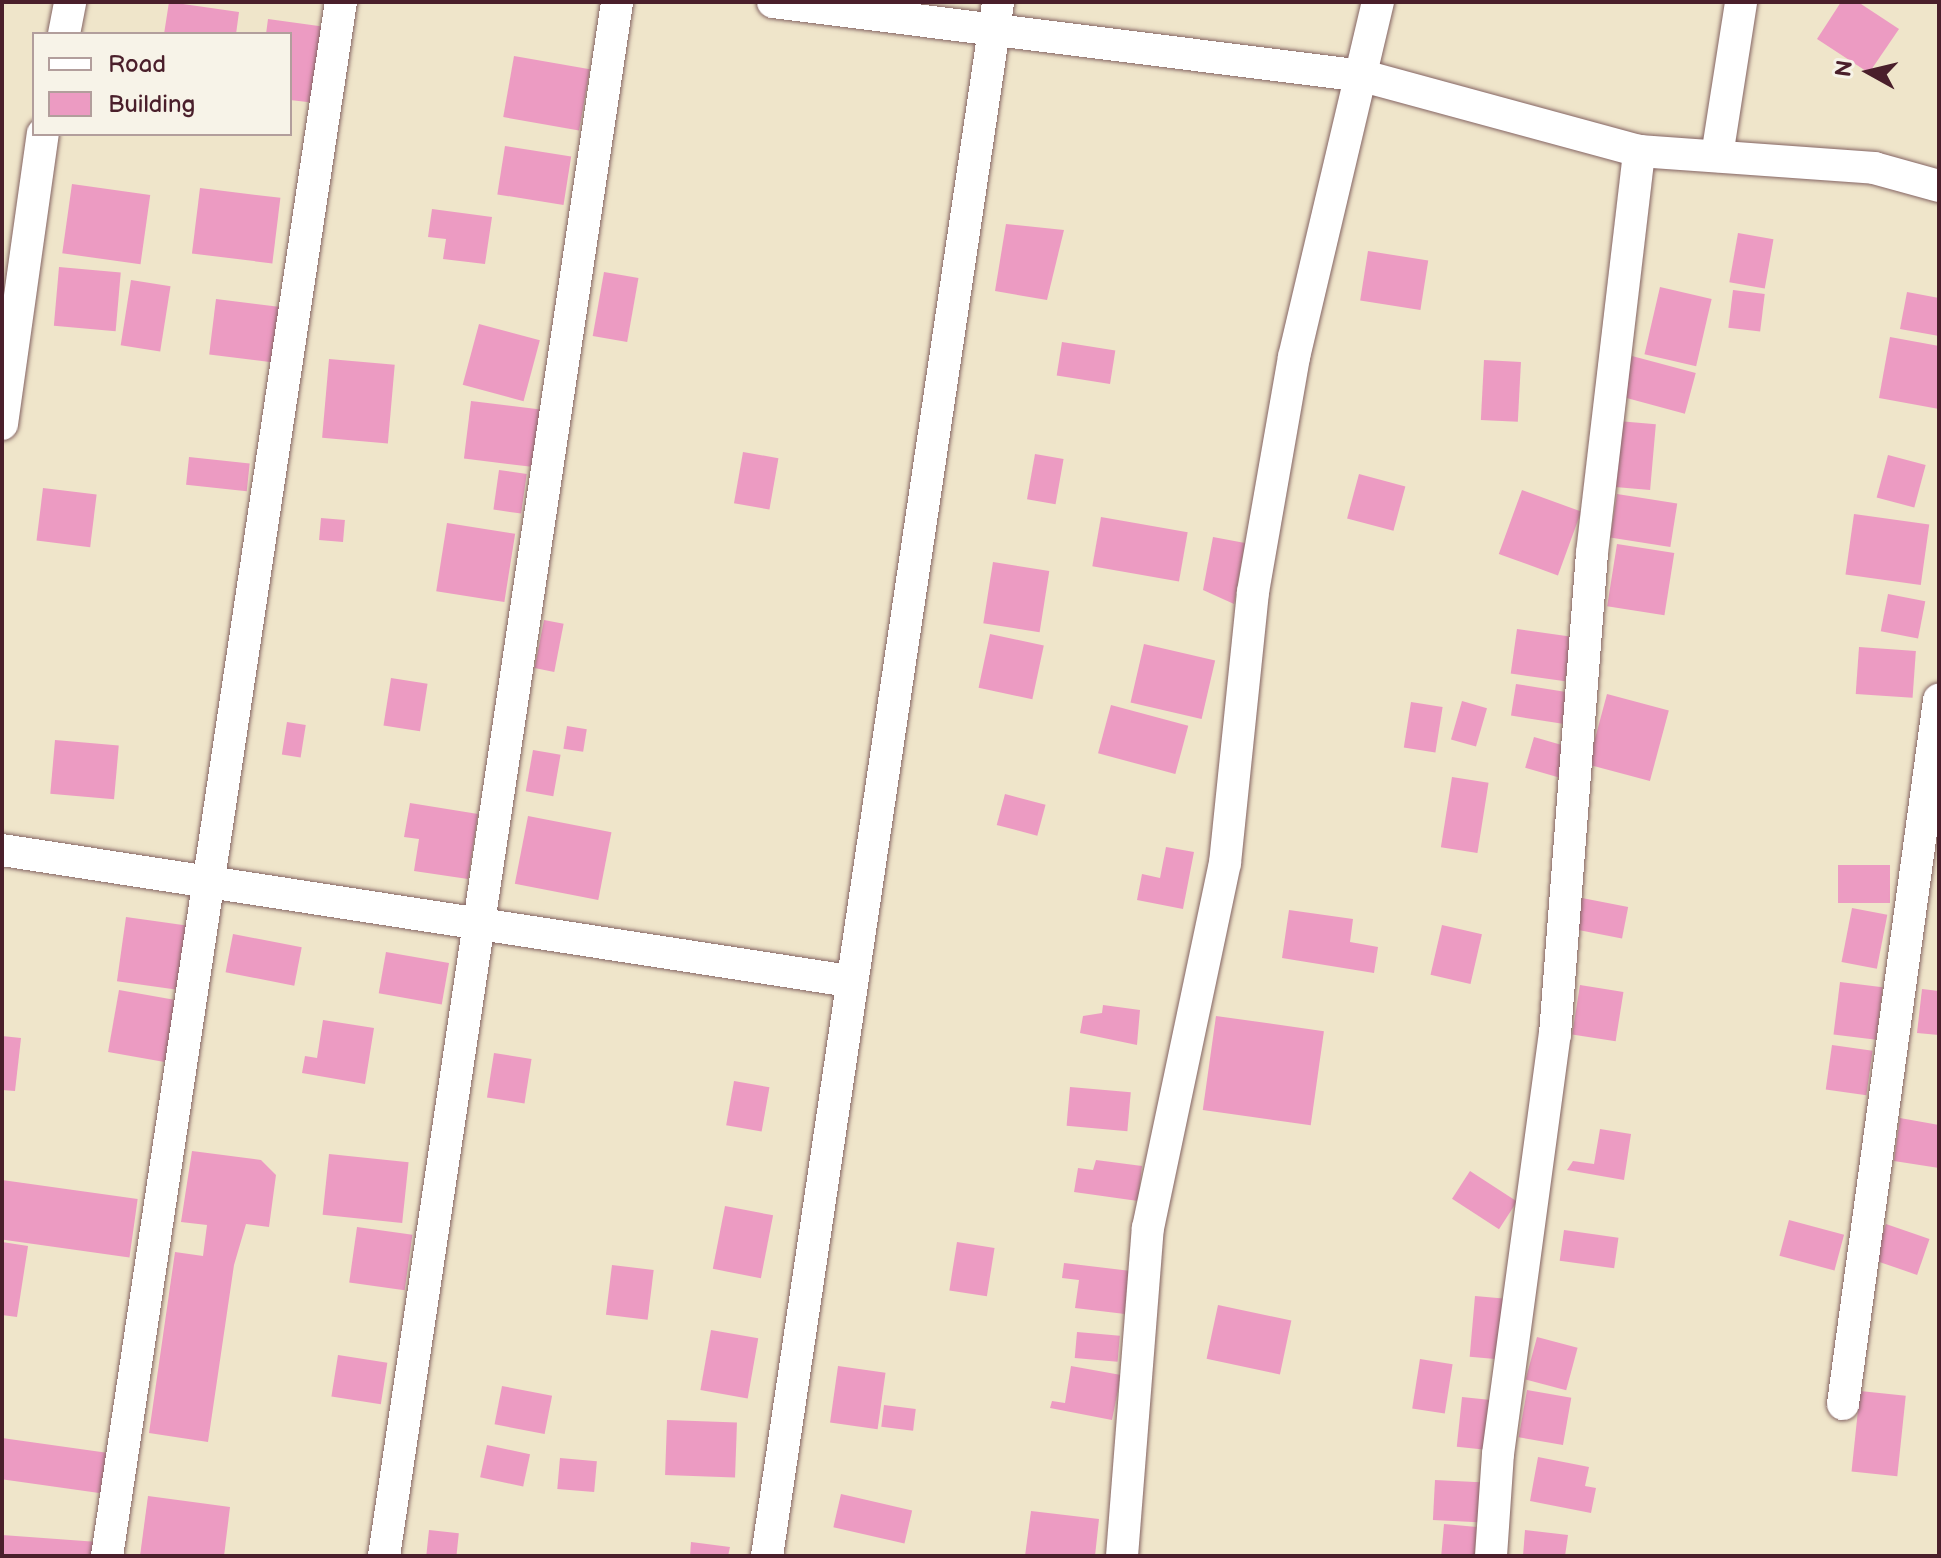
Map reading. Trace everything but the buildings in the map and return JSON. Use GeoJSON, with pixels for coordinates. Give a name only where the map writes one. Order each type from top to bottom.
{"type":"FeatureCollection","features":[{"type":"Feature","properties":{"kind":"street"},"geometry":{"type":"LineString","coordinates":[[64,32],[70,2]]}},
{"type":"Feature","properties":{"kind":"street"},"geometry":{"type":"LineString","coordinates":[[107,1556],[211,885],[341,2]]}},
{"type":"Feature","properties":{"kind":"street"},"geometry":{"type":"LineString","coordinates":[[384,1556],[617,2]]}},
{"type":"Feature","properties":{"kind":"street"},"geometry":{"type":"LineString","coordinates":[[773,2],[996,15],[1363,76],[1639,151],[1874,168],[1939,186]]}},
{"type":"Feature","properties":{"kind":"street"},"geometry":{"type":"LineString","coordinates":[[1122,1556],[1148,1228],[1225,863],[1253,592],[1294,357],[1363,76],[1378,2]]}},
{"type":"Feature","properties":{"kind":"street"},"geometry":{"type":"LineString","coordinates":[[1717,156],[1741,2]]}},
{"type":"Feature","properties":{"kind":"street"},"geometry":{"type":"LineString","coordinates":[[767,1556],[849,981],[996,15]]}},
{"type":"Feature","properties":{"kind":"street"},"geometry":{"type":"LineString","coordinates":[[2,424],[43,136]]}},
{"type":"Feature","properties":{"kind":"street"},"geometry":{"type":"LineString","coordinates":[[1491,1556],[1498,1454],[1555,1034],[1592,553],[1639,151]]}},
{"type":"Feature","properties":{"kind":"street"},"geometry":{"type":"LineString","coordinates":[[1843,1404],[1939,700]]}},
{"type":"Feature","properties":{"kind":"street"},"geometry":{"type":"LineString","coordinates":[[2,850],[211,885],[849,981]]}}]}
